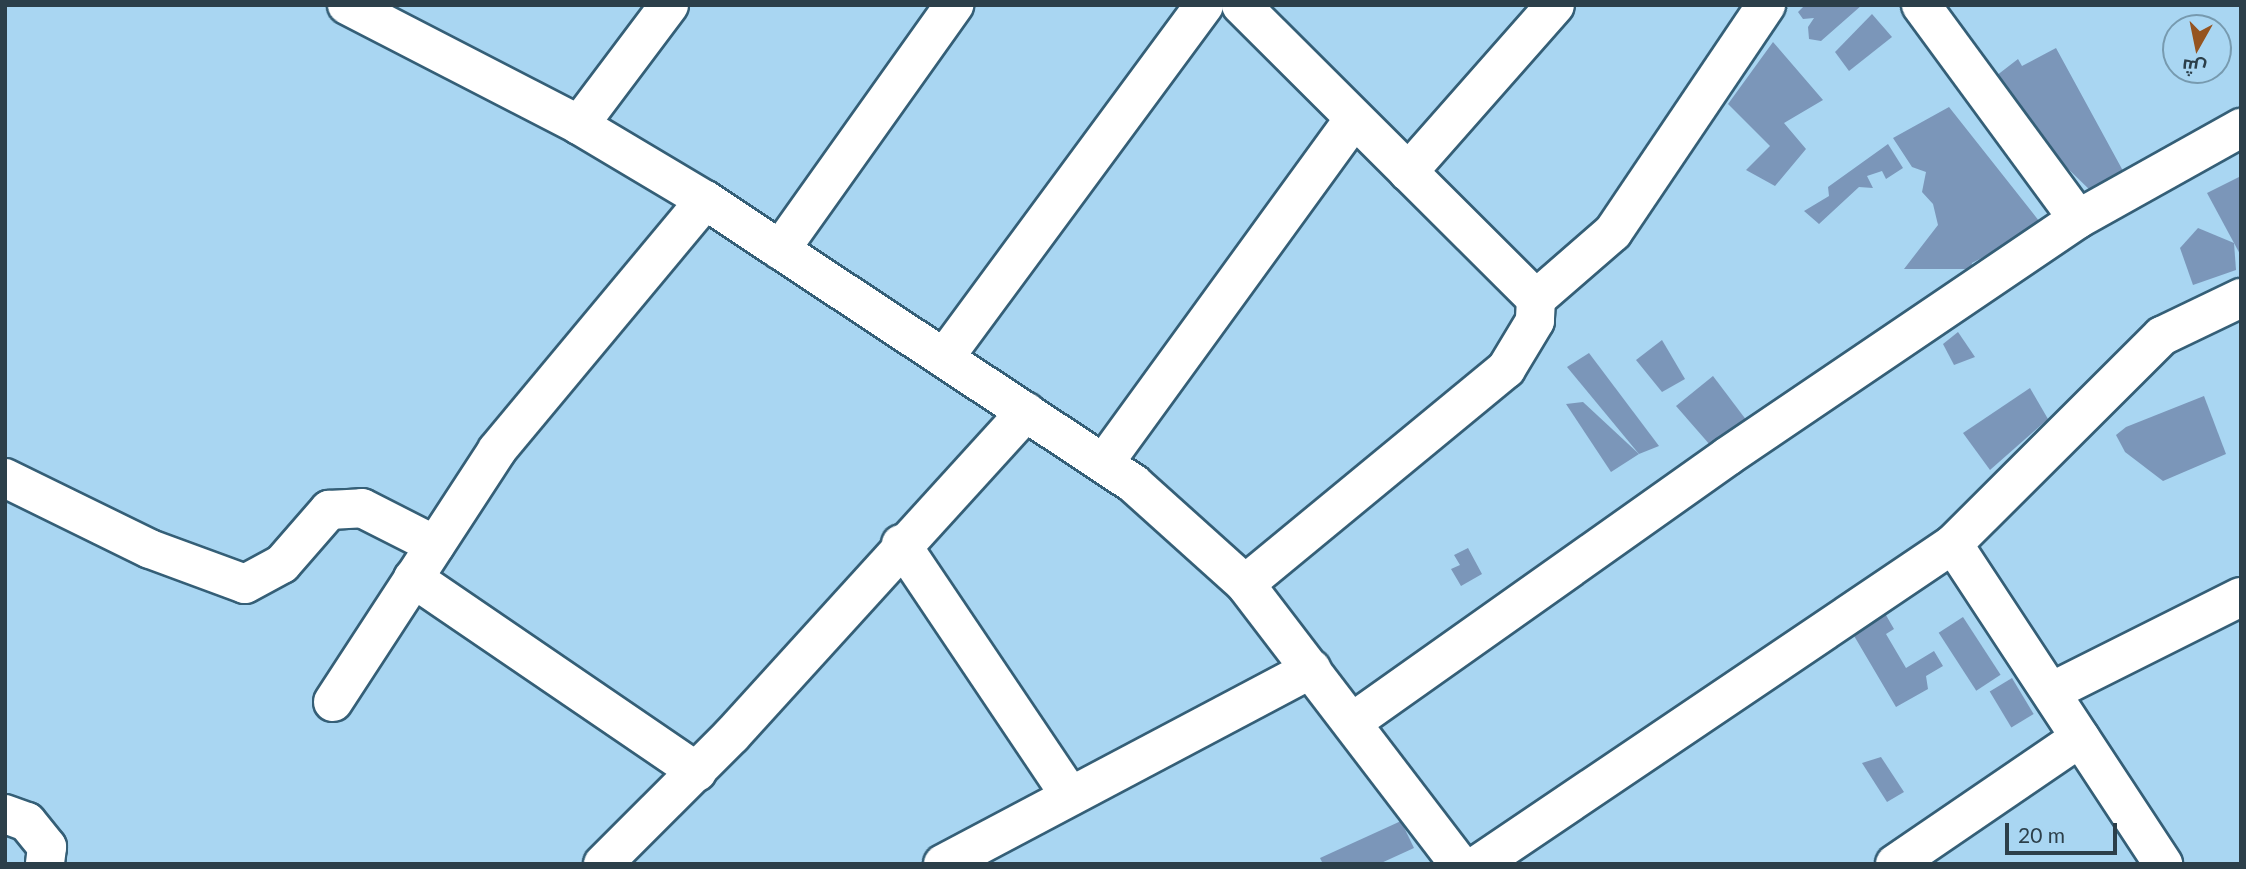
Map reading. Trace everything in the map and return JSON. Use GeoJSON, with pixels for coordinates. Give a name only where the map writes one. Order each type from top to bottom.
{"type":"FeatureCollection","features":[{"type":"Feature","properties":{"kind":"street"},"geometry":{"type":"LineString","coordinates":[[579,125],[669,5]]}},
{"type":"Feature","properties":{"kind":"street"},"geometry":{"type":"LineString","coordinates":[[780,250],[954,5]]}},
{"type":"Feature","properties":{"kind":"street"},"geometry":{"type":"LineString","coordinates":[[944,358],[1204,5]]}},
{"type":"Feature","properties":{"kind":"street"},"geometry":{"type":"LineString","coordinates":[[1408,172],[1555,5]]}},
{"type":"Feature","properties":{"kind":"street"},"geometry":{"type":"LineString","coordinates":[[1245,584],[1506,369],[1535,321],[1536,299],[1613,232],[1766,5]]}},
{"type":"Feature","properties":{"kind":"street"},"geometry":{"type":"LineString","coordinates":[[1921,5],[2078,219]]}},
{"type":"Feature","properties":{"kind":"street"},"geometry":{"type":"LineString","coordinates":[[356,7],[579,125],[705,200],[1134,484],[1245,584],[1354,721],[1459,864]]}},
{"type":"Feature","properties":{"kind":"street"},"geometry":{"type":"LineString","coordinates":[[1264,13],[1354,119],[1536,299]]}},
{"type":"Feature","properties":{"kind":"street"},"geometry":{"type":"LineString","coordinates":[[1104,463],[1354,119]]}},
{"type":"Feature","properties":{"kind":"street"},"geometry":{"type":"LineString","coordinates":[[1354,721],[1728,456],[2078,219],[2241,128]]}},
{"type":"Feature","properties":{"kind":"street"},"geometry":{"type":"LineString","coordinates":[[333,702],[497,450],[705,200]]}},
{"type":"Feature","properties":{"kind":"street"},"geometry":{"type":"LineString","coordinates":[[1479,864],[1953,544],[2162,336],[2241,298]]}},
{"type":"Feature","properties":{"kind":"street"},"geometry":{"type":"LineString","coordinates":[[603,864],[696,772],[901,544],[1026,412]]}},
{"type":"Feature","properties":{"kind":"street"},"geometry":{"type":"LineString","coordinates":[[5,478],[150,549],[245,584],[282,564],[329,510],[362,508],[435,545]]}},
{"type":"Feature","properties":{"kind":"street"},"geometry":{"type":"LineString","coordinates":[[901,544],[1069,794]]}},
{"type":"Feature","properties":{"kind":"street"},"geometry":{"type":"LineString","coordinates":[[1953,544],[2163,864]]}},
{"type":"Feature","properties":{"kind":"street"},"geometry":{"type":"LineString","coordinates":[[413,578],[696,772]]}},
{"type":"Feature","properties":{"kind":"street"},"geometry":{"type":"LineString","coordinates":[[2051,692],[2241,597]]}},
{"type":"Feature","properties":{"kind":"street"},"geometry":{"type":"LineString","coordinates":[[943,864],[1069,794],[1312,669]]}},
{"type":"Feature","properties":{"kind":"street"},"geometry":{"type":"LineString","coordinates":[[1895,864],[2080,738]]}},
{"type":"Feature","properties":{"kind":"street"},"geometry":{"type":"LineString","coordinates":[[5,814],[27,822],[47,847],[45,864]]}},
{"type":"Feature","properties":{"kind":"building"},"geometry":{"type":"Polygon","coordinates":[[[1805,5],[1862,5],[1821,41],[1809,39],[1808,27],[1814,18],[1803,19],[1798,12],[1805,5]]]}},
{"type":"Feature","properties":{"kind":"building"},"geometry":{"type":"Polygon","coordinates":[[[1872,14],[1892,37],[1849,71],[1835,52],[1872,14]]]}},
{"type":"Feature","properties":{"kind":"building"},"geometry":{"type":"Polygon","coordinates":[[[1773,42],[1823,100],[1784,123],[1806,149],[1775,186],[1746,170],[1770,146],[1728,104],[1773,42]]]}},
{"type":"Feature","properties":{"kind":"building"},"geometry":{"type":"Polygon","coordinates":[[[2056,48],[2128,180],[2095,195],[1983,86],[2018,59],[2022,66],[2056,48]]]}},
{"type":"Feature","properties":{"kind":"building"},"geometry":{"type":"Polygon","coordinates":[[[1949,107],[2043,226],[1972,263],[1971,269],[1904,269],[1938,225],[1933,204],[1922,192],[1926,172],[1912,167],[1893,138],[1949,107]]]}},
{"type":"Feature","properties":{"kind":"building"},"geometry":{"type":"Polygon","coordinates":[[[1888,144],[1903,168],[1886,179],[1882,171],[1867,176],[1873,188],[1859,187],[1819,224],[1804,211],[1829,196],[1828,187],[1888,144]]]}},
{"type":"Feature","properties":{"kind":"building"},"geometry":{"type":"Polygon","coordinates":[[[2241,176],[2241,256],[2207,193],[2241,176]]]}},
{"type":"Feature","properties":{"kind":"building"},"geometry":{"type":"Polygon","coordinates":[[[2198,228],[2234,243],[2236,270],[2193,285],[2180,248],[2198,228]]]}},
{"type":"Feature","properties":{"kind":"building"},"geometry":{"type":"Polygon","coordinates":[[[1958,332],[1975,357],[1954,365],[1943,344],[1958,332]]]}},
{"type":"Feature","properties":{"kind":"building"},"geometry":{"type":"Polygon","coordinates":[[[1662,340],[1685,379],[1662,392],[1636,360],[1662,340]]]}},
{"type":"Feature","properties":{"kind":"building"},"geometry":{"type":"Polygon","coordinates":[[[1589,353],[1659,446],[1639,454],[1567,367],[1589,353]]]}},
{"type":"Feature","properties":{"kind":"building"},"geometry":{"type":"Polygon","coordinates":[[[1713,376],[1747,421],[1717,453],[1676,406],[1713,376]]]}},
{"type":"Feature","properties":{"kind":"building"},"geometry":{"type":"Polygon","coordinates":[[[2030,388],[2048,419],[1990,470],[1963,433],[2030,388]]]}},
{"type":"Feature","properties":{"kind":"building"},"geometry":{"type":"Polygon","coordinates":[[[2204,396],[2226,454],[2163,481],[2125,452],[2116,435],[2126,427],[2204,396]]]}},
{"type":"Feature","properties":{"kind":"building"},"geometry":{"type":"Polygon","coordinates":[[[1583,402],[1639,454],[1611,472],[1566,404],[1583,402]]]}},
{"type":"Feature","properties":{"kind":"building"},"geometry":{"type":"Polygon","coordinates":[[[1468,548],[1482,574],[1461,586],[1451,569],[1460,565],[1454,555],[1468,548]]]}},
{"type":"Feature","properties":{"kind":"building"},"geometry":{"type":"Polygon","coordinates":[[[1883,610],[1894,629],[1886,634],[1906,668],[1934,651],[1943,666],[1926,676],[1928,689],[1896,707],[1850,629],[1883,610]]]}},
{"type":"Feature","properties":{"kind":"building"},"geometry":{"type":"Polygon","coordinates":[[[1963,617],[2001,675],[1976,691],[1939,633],[1963,617]]]}},
{"type":"Feature","properties":{"kind":"building"},"geometry":{"type":"Polygon","coordinates":[[[2012,678],[2034,714],[2011,727],[1990,691],[2012,678]]]}},
{"type":"Feature","properties":{"kind":"building"},"geometry":{"type":"Polygon","coordinates":[[[1881,757],[1904,792],[1887,802],[1862,763],[1881,757]]]}},
{"type":"Feature","properties":{"kind":"building"},"geometry":{"type":"Polygon","coordinates":[[[1401,821],[1414,848],[1379,864],[1323,864],[1320,858],[1401,821]]]}}]}
